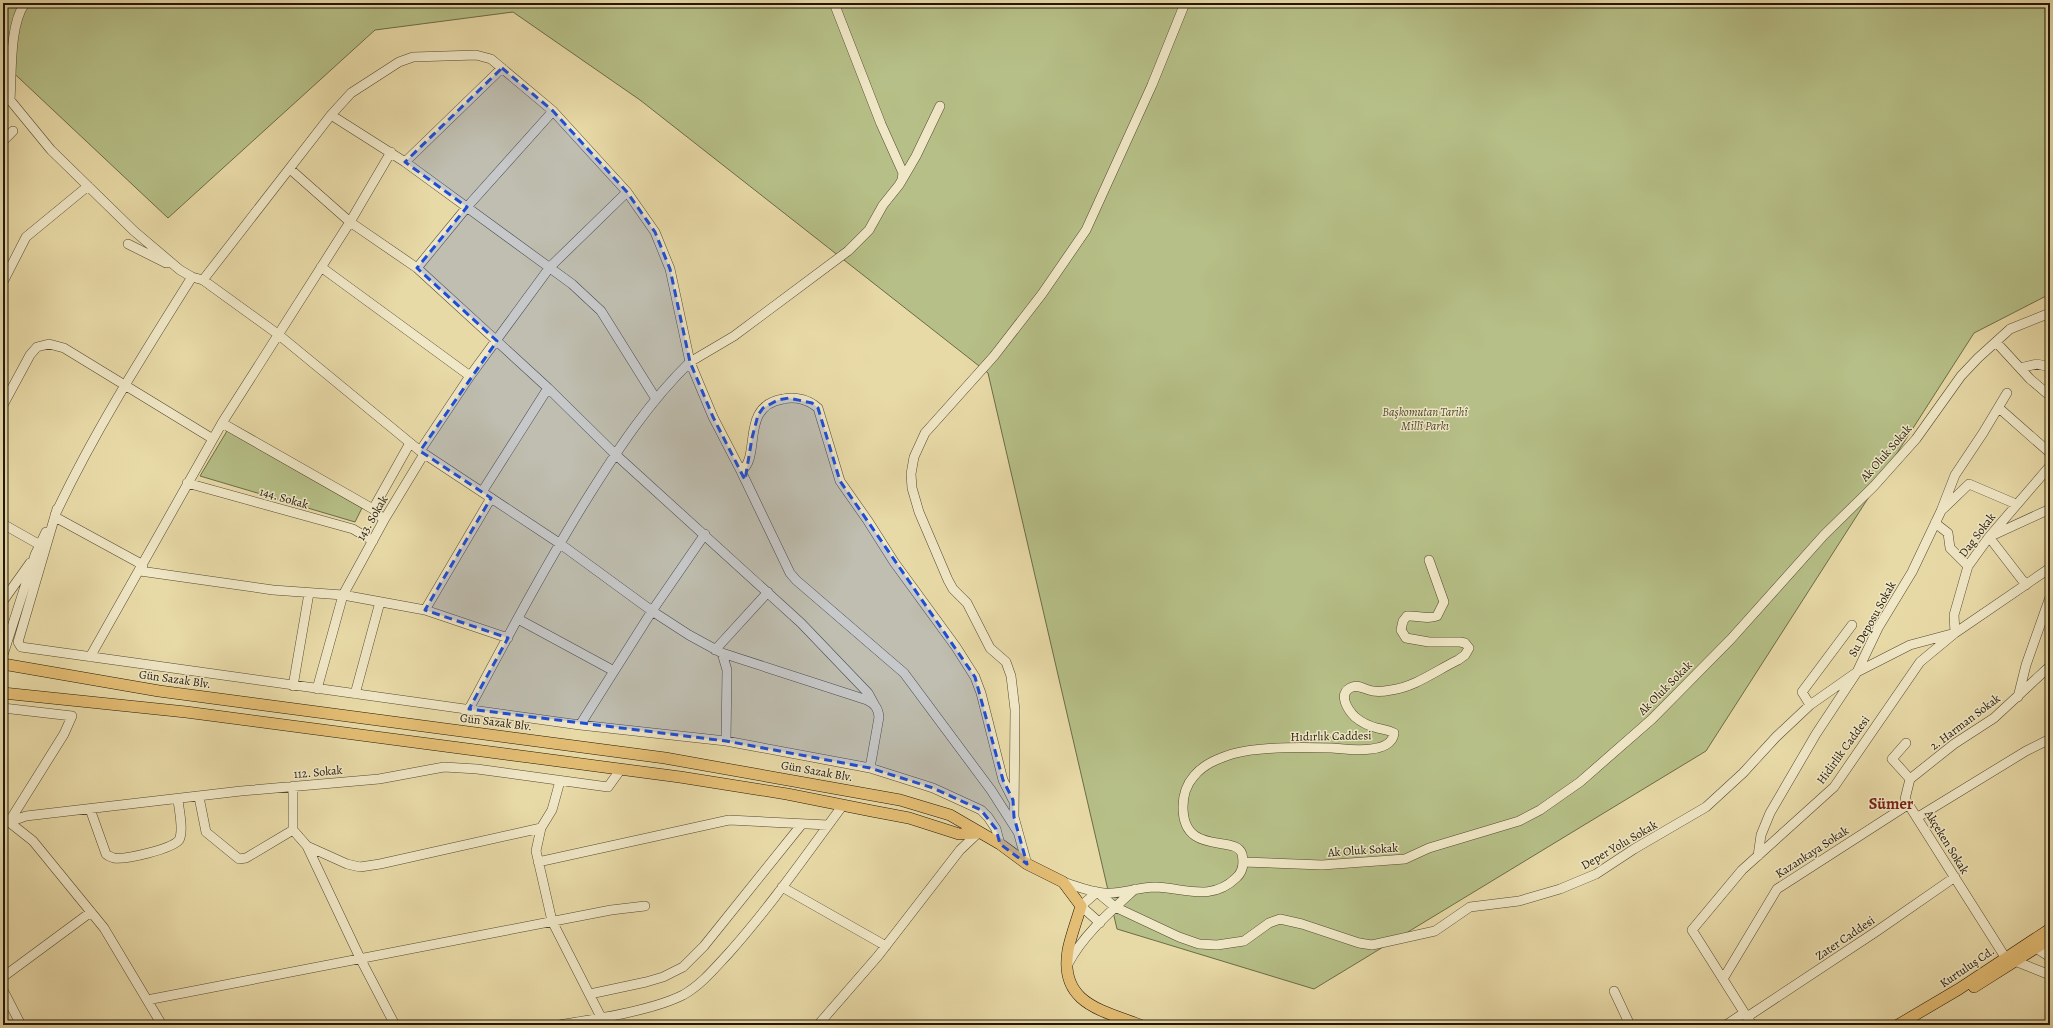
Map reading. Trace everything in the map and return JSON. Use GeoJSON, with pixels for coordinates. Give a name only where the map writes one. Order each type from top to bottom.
{"type":"FeatureCollection","features":[{"type":"Feature","properties":{"kind":"main road","name":"Gün Sazak Blv."},"geometry":{"type":"LineString","coordinates":[[3,664],[159,691],[665,758],[842,788],[900,800],[950,815],[978,833],[1000,844],[1027,864],[1063,882]]}},
{"type":"Feature","properties":{"kind":"main road","name":"Gün Sazak Blv."},"geometry":{"type":"LineString","coordinates":[[3,693],[186,712],[621,769],[710,782],[842,805],[909,818],[959,834],[978,833]]}},
{"type":"Feature","properties":{"kind":"main road"},"geometry":{"type":"LineString","coordinates":[[1063,882],[1081,906],[1068,950],[1067,965],[1071,989],[1080,998],[1094,1007],[1140,1025]]}},
{"type":"Feature","properties":{"kind":"main road","name":"Kurtuluş Cd."},"geometry":{"type":"LineString","coordinates":[[1898,1025],[2031,946],[2050,929]]}},
{"type":"Feature","properties":{"kind":"main road","name":"Kurtuluş Cd."},"geometry":{"type":"LineString","coordinates":[[2031,946],[2050,939]]}},
{"type":"Feature","properties":{"kind":"main road","name":"Kurtuluş Cd."},"geometry":{"type":"LineString","coordinates":[[1912,1025],[2010,959]]}},
{"type":"Feature","properties":{"kind":"street"},"geometry":{"type":"LineString","coordinates":[[10,100],[12,49],[19,11],[25,3]]}},
{"type":"Feature","properties":{"kind":"street"},"geometry":{"type":"LineString","coordinates":[[834,3],[881,124],[903,173],[902,180]]}},
{"type":"Feature","properties":{"kind":"street"},"geometry":{"type":"LineString","coordinates":[[1027,864],[1014,817],[1015,710],[1011,676],[1006,662],[990,648],[967,603],[953,589],[948,580],[919,512],[912,488],[911,474],[914,457],[925,433],[994,356],[1042,294],[1086,230],[1152,85],[1185,3]]}},
{"type":"Feature","properties":{"kind":"street"},"geometry":{"type":"LineString","coordinates":[[203,280],[331,115],[351,93],[400,62],[412,57],[476,54],[491,59],[553,111],[627,192],[655,232],[670,269],[690,362],[713,417],[793,577],[904,673],[991,790],[1018,832]]}},
{"type":"Feature","properties":{"kind":"street"},"geometry":{"type":"LineString","coordinates":[[405,162],[502,68]]}},
{"type":"Feature","properties":{"kind":"street"},"geometry":{"type":"LineString","coordinates":[[3,94],[10,100],[51,150],[134,231],[180,270]]}},
{"type":"Feature","properties":{"kind":"street"},"geometry":{"type":"LineString","coordinates":[[469,709],[559,543],[633,427],[672,380],[690,362],[734,336],[848,251],[869,230],[883,205],[902,180],[916,156],[940,106]]}},
{"type":"Feature","properties":{"kind":"street"},"geometry":{"type":"LineString","coordinates":[[417,268],[466,207],[553,111]]}},
{"type":"Feature","properties":{"kind":"street"},"geometry":{"type":"LineString","coordinates":[[331,115],[391,152],[550,267],[590,299],[601,311],[656,399]]}},
{"type":"Feature","properties":{"kind":"street"},"geometry":{"type":"LineString","coordinates":[[3,142],[13,131]]}},
{"type":"Feature","properties":{"kind":"street"},"geometry":{"type":"LineString","coordinates":[[90,657],[213,438],[350,222],[391,152]]}},
{"type":"Feature","properties":{"kind":"street"},"geometry":{"type":"LineString","coordinates":[[290,169],[350,222],[417,268],[497,340],[615,454],[705,534],[801,623],[868,693],[878,709],[879,717],[870,768]]}},
{"type":"Feature","properties":{"kind":"street"},"geometry":{"type":"LineString","coordinates":[[3,282],[26,237],[88,186]]}},
{"type":"Feature","properties":{"kind":"street","name":"143. Sokak"},"geometry":{"type":"LineString","coordinates":[[317,689],[343,595],[422,452],[470,376],[550,267],[627,192]]}},
{"type":"Feature","properties":{"kind":"street"},"geometry":{"type":"LineString","coordinates":[[128,244],[192,277],[203,280],[279,335],[422,452],[559,543],[652,611],[719,652],[867,700],[874,704]]}},
{"type":"Feature","properties":{"kind":"street"},"geometry":{"type":"LineString","coordinates":[[3,259],[12,264]]}},
{"type":"Feature","properties":{"kind":"street"},"geometry":{"type":"LineString","coordinates":[[321,268],[470,376]]}},
{"type":"Feature","properties":{"kind":"street"},"geometry":{"type":"LineString","coordinates":[[3,601],[35,555],[70,482],[125,385],[192,277]]}},
{"type":"Feature","properties":{"kind":"street","name":"Ak Oluk Sokak"},"geometry":{"type":"LineString","coordinates":[[1244,862],[1322,865],[1405,859],[1429,848],[1519,821],[1540,810],[1580,782],[1652,719],[1720,650],[1824,535],[1874,486],[1916,439],[1961,376],[2010,329],[2050,313]]}},
{"type":"Feature","properties":{"kind":"street"},"geometry":{"type":"LineString","coordinates":[[1996,342],[2020,368],[2050,396]]}},
{"type":"Feature","properties":{"kind":"street"},"geometry":{"type":"LineString","coordinates":[[3,405],[30,355],[37,347],[49,344],[64,348],[213,438]]}},
{"type":"Feature","properties":{"kind":"street"},"geometry":{"type":"LineString","coordinates":[[2020,368],[2037,364],[2050,367]]}},
{"type":"Feature","properties":{"kind":"street"},"geometry":{"type":"LineString","coordinates":[[482,492],[548,388]]}},
{"type":"Feature","properties":{"kind":"street","name":"Su Deposu Sokak"},"geometry":{"type":"LineString","coordinates":[[1758,856],[1761,836],[1770,813],[1816,734],[1857,672],[1878,628],[1912,572],[1941,511],[1955,475],[1999,408],[2007,393]]}},
{"type":"Feature","properties":{"kind":"street"},"geometry":{"type":"LineString","coordinates":[[741,471],[745,468],[748,461],[758,416],[763,408],[778,400],[789,398],[808,401],[818,408],[833,464],[840,481],[861,510],[894,562],[956,646],[975,677],[981,693],[1003,780],[1013,800]]}},
{"type":"Feature","properties":{"kind":"street"},"geometry":{"type":"LineString","coordinates":[[1999,408],[2050,453]]}},
{"type":"Feature","properties":{"kind":"street"},"geometry":{"type":"LineString","coordinates":[[222,423],[373,509],[384,520]]}},
{"type":"Feature","properties":{"kind":"street"},"geometry":{"type":"LineString","coordinates":[[373,509],[410,443]]}},
{"type":"Feature","properties":{"kind":"street","name":"Dag Sokak"},"geometry":{"type":"LineString","coordinates":[[1955,632],[1954,615],[1968,566],[2016,504],[2050,466]]}},
{"type":"Feature","properties":{"kind":"street","name":"144. Sokak"},"geometry":{"type":"LineString","coordinates":[[187,483],[352,529],[373,541]]}},
{"type":"Feature","properties":{"kind":"street"},"geometry":{"type":"LineString","coordinates":[[1941,511],[1969,484],[2016,504]]}},
{"type":"Feature","properties":{"kind":"street"},"geometry":{"type":"LineString","coordinates":[[426,610],[491,498]]}},
{"type":"Feature","properties":{"kind":"street"},"geometry":{"type":"LineString","coordinates":[[2026,585],[1989,537],[2050,509]]}},
{"type":"Feature","properties":{"kind":"street"},"geometry":{"type":"LineString","coordinates":[[56,513],[141,568],[273,590],[343,595],[426,610],[508,638]]}},
{"type":"Feature","properties":{"kind":"street"},"geometry":{"type":"LineString","coordinates":[[56,513],[18,642],[21,647],[580,725],[726,741],[870,768],[933,788],[980,810],[988,817],[996,829],[1000,844]]}},
{"type":"Feature","properties":{"kind":"street"},"geometry":{"type":"LineString","coordinates":[[1935,523],[1948,533],[1950,548],[1968,566]]}},
{"type":"Feature","properties":{"kind":"street"},"geometry":{"type":"LineString","coordinates":[[3,524],[40,545]]}},
{"type":"Feature","properties":{"kind":"street"},"geometry":{"type":"LineString","coordinates":[[580,725],[652,611],[705,534]]}},
{"type":"Feature","properties":{"kind":"street"},"geometry":{"type":"LineString","coordinates":[[3,655],[35,555]]}},
{"type":"Feature","properties":{"kind":"street","name":"Hıdırlık Caddesi"},"geometry":{"type":"LineString","coordinates":[[1244,862],[1241,851],[1236,847],[1208,842],[1195,837],[1189,829],[1183,816],[1183,795],[1190,780],[1201,768],[1216,759],[1235,754],[1302,748],[1371,749],[1390,743],[1394,738],[1394,733],[1388,729],[1377,728],[1366,724],[1349,709],[1345,704],[1344,698],[1347,691],[1351,687],[1357,686],[1373,691],[1401,689],[1458,660],[1465,655],[1469,648],[1465,643],[1460,642],[1414,640],[1406,638],[1401,630],[1403,621],[1407,616],[1417,615],[1431,618],[1437,616],[1444,602],[1429,560]]}},
{"type":"Feature","properties":{"kind":"street","name":"Hidirlik Caddesi"},"geometry":{"type":"LineString","coordinates":[[1752,1025],[1692,930],[1742,870],[1834,787],[1920,662],[1955,632],[2050,568]]}},
{"type":"Feature","properties":{"kind":"street"},"geometry":{"type":"LineString","coordinates":[[2050,584],[2050,591]]}},
{"type":"Feature","properties":{"kind":"street"},"geometry":{"type":"LineString","coordinates":[[293,686],[308,592]]}},
{"type":"Feature","properties":{"kind":"street"},"geometry":{"type":"LineString","coordinates":[[719,652],[768,592]]}},
{"type":"Feature","properties":{"kind":"street"},"geometry":{"type":"LineString","coordinates":[[2018,696],[2026,665],[2050,597]]}},
{"type":"Feature","properties":{"kind":"street"},"geometry":{"type":"LineString","coordinates":[[355,694],[380,602]]}},
{"type":"Feature","properties":{"kind":"street"},"geometry":{"type":"LineString","coordinates":[[518,620],[614,671]]}},
{"type":"Feature","properties":{"kind":"street"},"geometry":{"type":"LineString","coordinates":[[1810,705],[1802,692],[1852,625]]}},
{"type":"Feature","properties":{"kind":"street","name":"Deper Yolu Sokak"},"geometry":{"type":"LineString","coordinates":[[1097,892],[1115,907],[1179,937],[1199,944],[1217,945],[1244,941],[1269,922],[1280,920],[1302,924],[1359,943],[1372,945],[1435,931],[1470,907],[1519,901],[1560,889],[1596,874],[1634,849],[1706,807],[1810,705],[1857,672],[1910,645],[1955,632]]}},
{"type":"Feature","properties":{"kind":"street"},"geometry":{"type":"LineString","coordinates":[[719,652],[727,670],[726,741]]}},
{"type":"Feature","properties":{"kind":"street","name":"2. Harman Sokak"},"geometry":{"type":"LineString","coordinates":[[1910,779],[1954,744],[1994,718],[2050,666]]}},
{"type":"Feature","properties":{"kind":"street"},"geometry":{"type":"LineString","coordinates":[[3,708],[72,716],[64,734],[6,822],[33,841],[104,928],[162,1025]]}},
{"type":"Feature","properties":{"kind":"street"},"geometry":{"type":"LineString","coordinates":[[1918,818],[2026,751],[2050,739]]}},
{"type":"Feature","properties":{"kind":"street"},"geometry":{"type":"LineString","coordinates":[[1906,743],[1892,759],[1910,779]]}},
{"type":"Feature","properties":{"kind":"street","name":"112. Sokak"},"geometry":{"type":"LineString","coordinates":[[6,822],[26,816],[293,786],[379,779],[444,767],[477,768],[608,787],[621,769]]}},
{"type":"Feature","properties":{"kind":"street","name":"Akçeken Sokak"},"geometry":{"type":"LineString","coordinates":[[1910,779],[1905,798],[1955,877],[2010,959]]}},
{"type":"Feature","properties":{"kind":"street"},"geometry":{"type":"LineString","coordinates":[[560,781],[552,810],[541,828],[536,851],[538,862],[552,921],[604,1021]]}},
{"type":"Feature","properties":{"kind":"street"},"geometry":{"type":"LineString","coordinates":[[293,786],[293,830],[307,846],[360,958],[395,1025]]}},
{"type":"Feature","properties":{"kind":"street"},"geometry":{"type":"LineString","coordinates":[[199,797],[206,832],[240,859],[246,858],[293,830]]}},
{"type":"Feature","properties":{"kind":"street"},"geometry":{"type":"LineString","coordinates":[[90,809],[106,854],[114,858],[120,858],[154,851],[177,842],[181,835],[178,800]]}},
{"type":"Feature","properties":{"kind":"street","name":"Kazankaya Sokak"},"geometry":{"type":"LineString","coordinates":[[1723,979],[1777,889],[1909,804]]}},
{"type":"Feature","properties":{"kind":"street"},"geometry":{"type":"LineString","coordinates":[[559,1025],[604,1021],[665,1002],[684,994],[704,980],[744,936],[842,805]]}},
{"type":"Feature","properties":{"kind":"street"},"geometry":{"type":"LineString","coordinates":[[538,862],[729,820],[828,825]]}},
{"type":"Feature","properties":{"kind":"street"},"geometry":{"type":"LineString","coordinates":[[590,994],[646,982],[663,977],[683,967],[704,946],[802,824]]}},
{"type":"Feature","properties":{"kind":"street"},"geometry":{"type":"LineString","coordinates":[[307,846],[347,864],[360,867],[380,864],[541,828]]}},
{"type":"Feature","properties":{"kind":"street"},"geometry":{"type":"LineString","coordinates":[[818,1025],[886,946],[960,850],[978,833]]}},
{"type":"Feature","properties":{"kind":"street"},"geometry":{"type":"LineString","coordinates":[[1063,882],[1105,894],[1136,889],[1155,888],[1201,892],[1216,891],[1229,885],[1240,874],[1244,862]]}},
{"type":"Feature","properties":{"kind":"street","name":"Zater Caddesi"},"geometry":{"type":"LineString","coordinates":[[1726,1025],[1746,1015],[1877,931],[1955,877]]}},
{"type":"Feature","properties":{"kind":"street"},"geometry":{"type":"LineString","coordinates":[[782,887],[886,946]]}},
{"type":"Feature","properties":{"kind":"street"},"geometry":{"type":"LineString","coordinates":[[1067,965],[1076,950],[1100,922],[1136,889]]}},
{"type":"Feature","properties":{"kind":"street"},"geometry":{"type":"LineString","coordinates":[[1097,892],[1081,906],[1100,922]]}},
{"type":"Feature","properties":{"kind":"street"},"geometry":{"type":"LineString","coordinates":[[147,1000],[552,921],[611,910],[645,906]]}},
{"type":"Feature","properties":{"kind":"street"},"geometry":{"type":"LineString","coordinates":[[3,978],[91,912]]}},
{"type":"Feature","properties":{"kind":"street"},"geometry":{"type":"LineString","coordinates":[[2031,946],[2050,957]]}},
{"type":"Feature","properties":{"kind":"street"},"geometry":{"type":"LineString","coordinates":[[2010,959],[2050,975]]}},
{"type":"Feature","properties":{"kind":"street"},"geometry":{"type":"LineString","coordinates":[[3,990],[21,1025]]}},
{"type":"Feature","properties":{"kind":"street"},"geometry":{"type":"LineString","coordinates":[[1614,991],[1628,1024]]}},
{"type":"Feature","properties":{"kind":"highlighted area"},"geometry":{"type":"Polygon","coordinates":[[[502,68],[553,111],[627,192],[655,232],[670,269],[690,362],[713,417],[745,480],[752,438],[758,415],[763,408],[778,400],[789,398],[812,403],[818,408],[840,481],[975,677],[1003,780],[1013,800],[1014,817],[1027,864],[1000,844],[996,829],[981,810],[933,788],[870,768],[726,741],[469,709],[508,638],[425,610],[491,498],[420,451],[497,341],[417,268],[467,207],[405,162],[502,68]]]}},
{"type":"Feature","properties":{"kind":"green space","name":"Başkomutan Tarihî Millî Parkı"},"geometry":{"type":"Polygon","coordinates":[[[3,3],[2050,3],[2050,294],[1974,333],[1706,751],[1314,989],[1117,929],[988,373],[640,100],[513,12],[375,30],[168,218],[3,63],[3,3]]]}},
{"type":"Feature","properties":{"kind":"green space"},"geometry":{"type":"Polygon","coordinates":[[[227,431],[362,508],[355,522],[200,476],[227,431]]]}},
{"type":"Feature","properties":{"kind":"district","name":"Sümer"},"geometry":{"type":"Point","coordinates":[1891,804]}}]}
